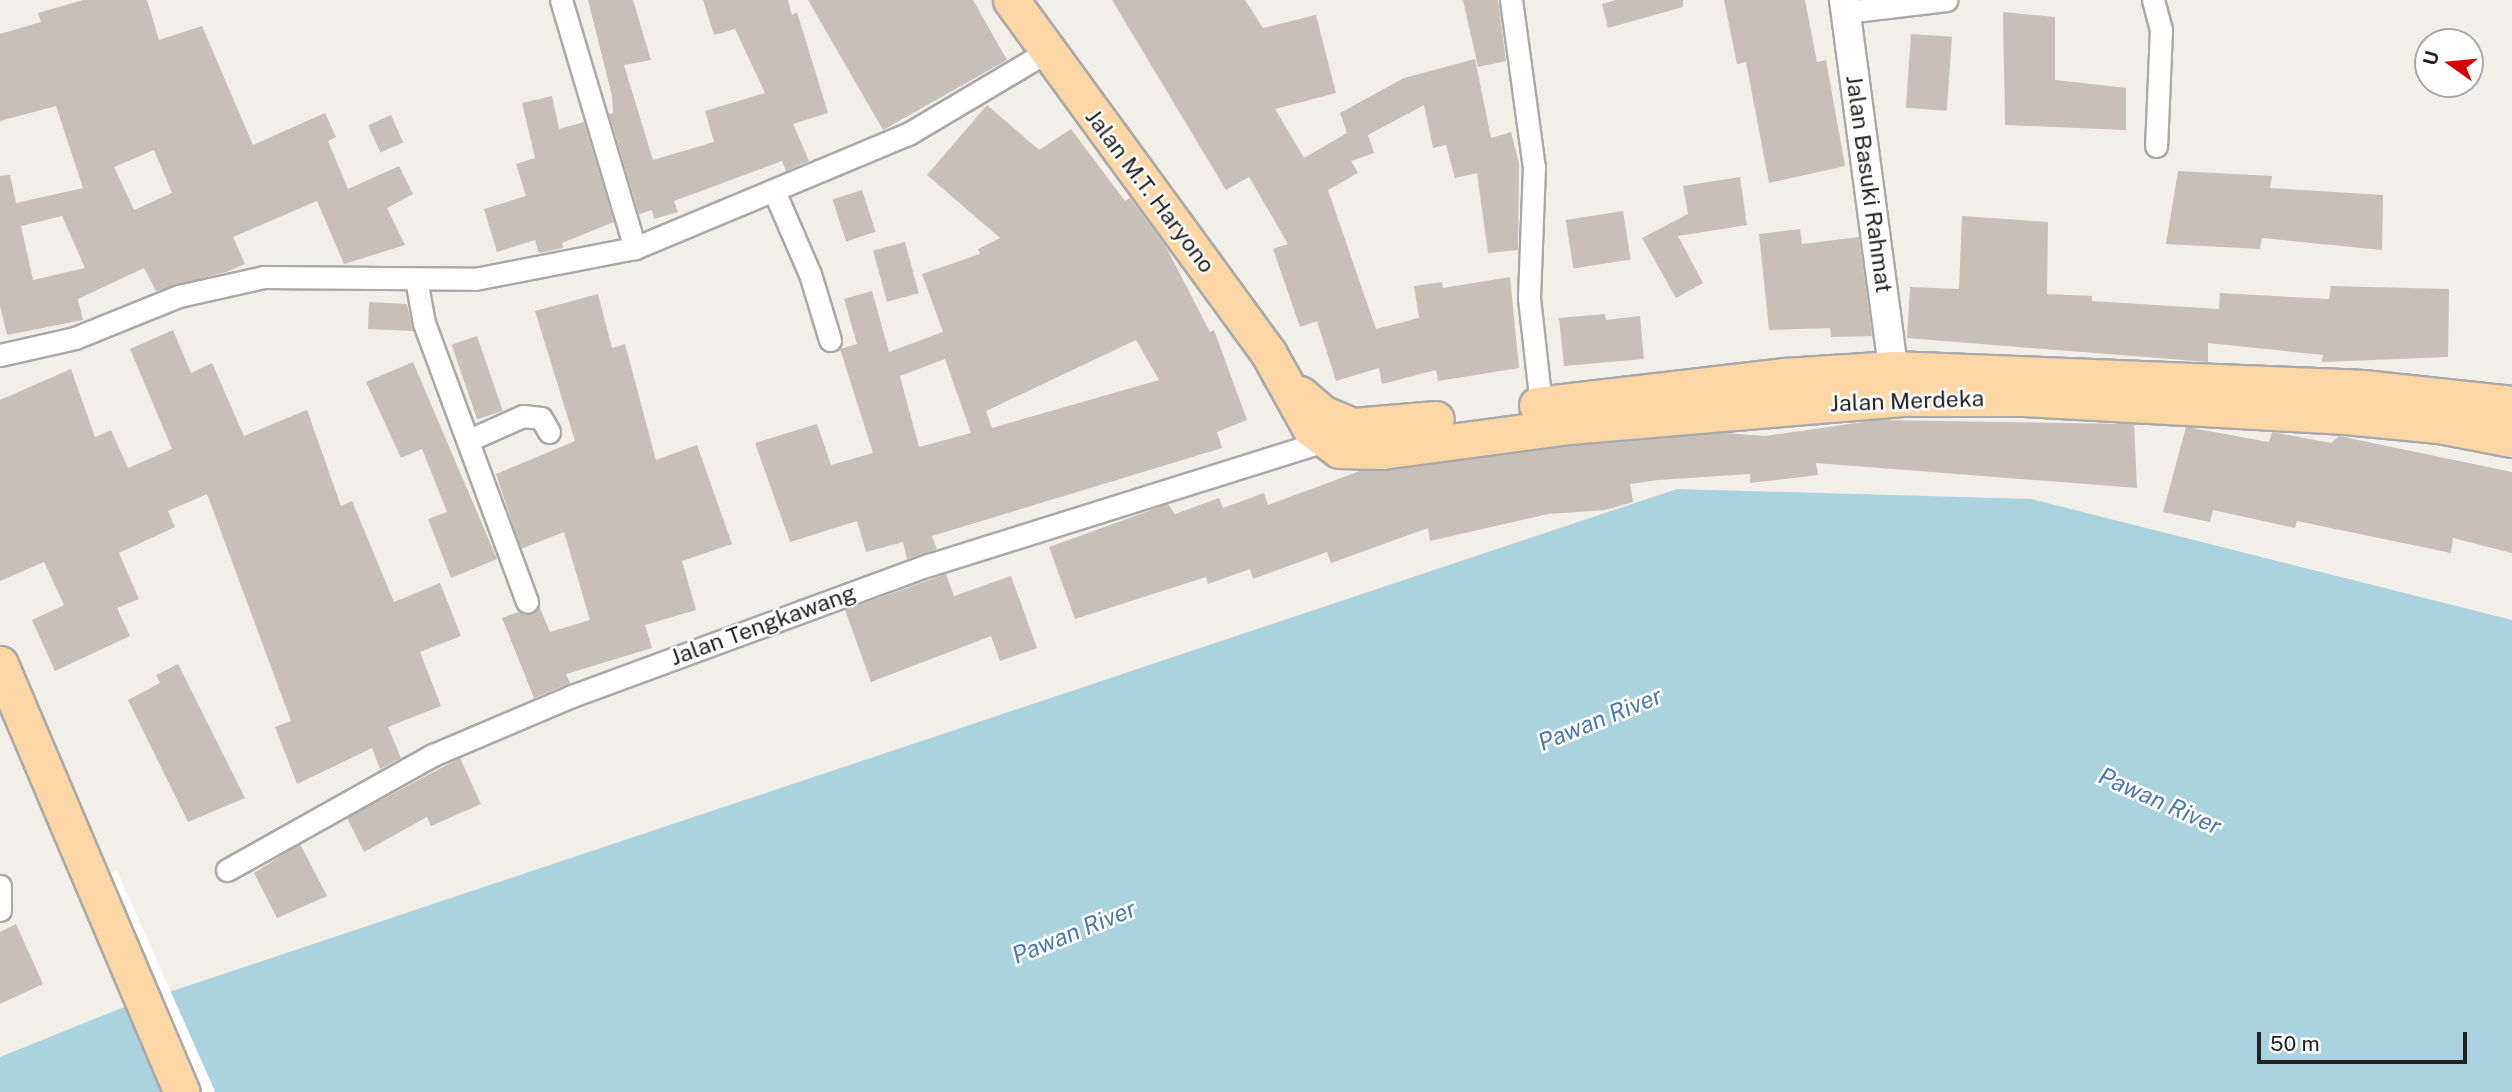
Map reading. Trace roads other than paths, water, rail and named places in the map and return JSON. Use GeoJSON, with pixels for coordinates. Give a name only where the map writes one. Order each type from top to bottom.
{"type":"FeatureCollection","features":[{"type":"Feature","properties":{"kind":"main road","name":"Jalan M.T. Haryono"},"geometry":{"type":"LineString","coordinates":[[1011,0],[1318,428]]}},
{"type":"Feature","properties":{"kind":"main road","name":"Jalan Merdeka"},"geometry":{"type":"LineString","coordinates":[[1318,428],[1366,426],[1785,376],[1893,369],[2208,394],[2512,439]]}},
{"type":"Feature","properties":{"kind":"main road","name":"Jalan Merdeka"},"geometry":{"type":"LineString","coordinates":[[1318,428],[1349,452],[1382,451],[1569,426],[1900,398],[2208,394],[2457,395],[2512,404]]}},
{"type":"Feature","properties":{"kind":"main road"},"geometry":{"type":"LineString","coordinates":[[0,664],[9,714],[80,858],[182,1092]]}},
{"type":"Feature","properties":{"kind":"street"},"geometry":{"type":"LineString","coordinates":[[561,0],[635,248]]}},
{"type":"Feature","properties":{"kind":"street"},"geometry":{"type":"LineString","coordinates":[[1511,0],[1534,167],[1529,298],[1541,405]]}},
{"type":"Feature","properties":{"kind":"street"},"geometry":{"type":"LineString","coordinates":[[1845,6],[1946,0]]}},
{"type":"Feature","properties":{"kind":"street"},"geometry":{"type":"LineString","coordinates":[[2153,0],[2161,29],[2156,146]]}},
{"type":"Feature","properties":{"kind":"street","name":"Jalan Basuki Rahmat"},"geometry":{"type":"LineString","coordinates":[[1845,6],[1893,369]]}},
{"type":"Feature","properties":{"kind":"street"},"geometry":{"type":"LineString","coordinates":[[0,355],[75,338],[179,296],[264,277],[415,279],[523,273],[635,248],[908,134],[1046,52]]}},
{"type":"Feature","properties":{"kind":"street"},"geometry":{"type":"LineString","coordinates":[[774,191],[810,274],[830,340]]}},
{"type":"Feature","properties":{"kind":"street"},"geometry":{"type":"LineString","coordinates":[[415,279],[424,323],[527,602]]}},
{"type":"Feature","properties":{"kind":"street"},"geometry":{"type":"LineString","coordinates":[[469,440],[523,416],[541,418],[548,432]]}},
{"type":"Feature","properties":{"kind":"street","name":"Jalan Tengkawang"},"geometry":{"type":"LineString","coordinates":[[227,870],[433,755],[572,696],[929,565],[1318,428]]}},
{"type":"Feature","properties":{"kind":"street"},"geometry":{"type":"LineString","coordinates":[[0,886],[0,910]]}},
{"type":"Feature","properties":{"kind":"water","name":"Pawan River"},"geometry":{"type":"Polygon","coordinates":[[[1677,489],[2031,499],[2512,620],[2512,1092],[0,1092],[0,1057],[124,1007],[1677,489]]]}}]}
